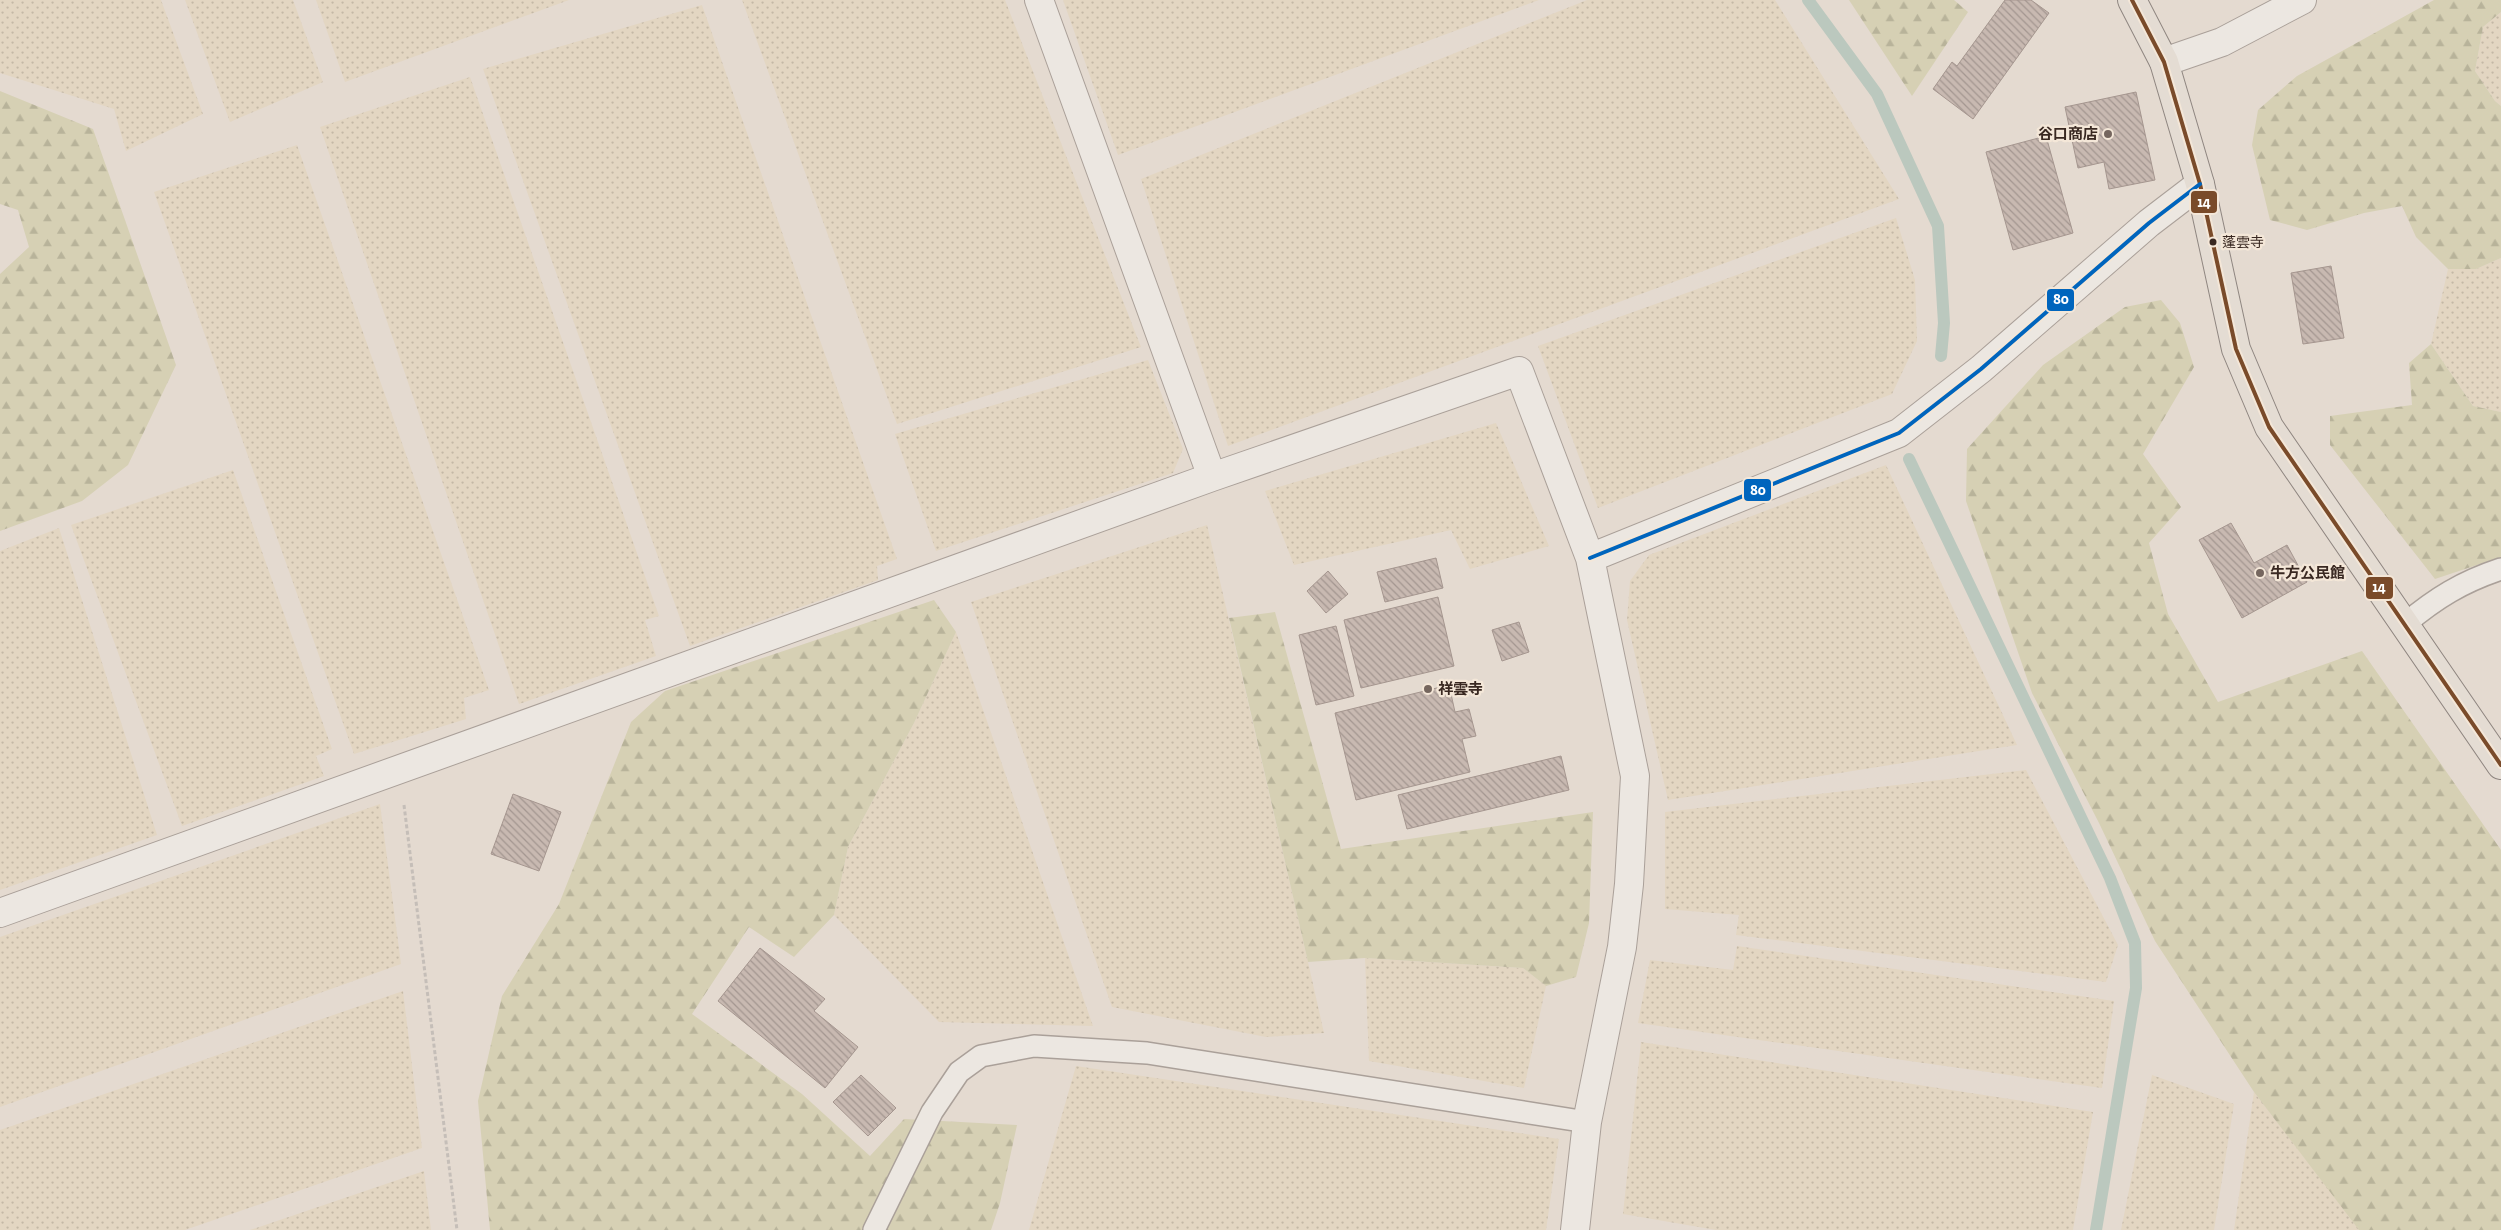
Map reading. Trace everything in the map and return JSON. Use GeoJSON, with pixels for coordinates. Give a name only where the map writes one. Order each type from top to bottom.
{"type":"FeatureCollection","features":[{"type":"Feature","properties":{"kind":"main road"},"geometry":{"type":"LineString","coordinates":[[2133,0],[2164,62],[2200,184],[2236,349],[2269,427],[2501,765]]}},
{"type":"Feature","properties":{"kind":"street"},"geometry":{"type":"LineString","coordinates":[[1039,0],[1212,477]]}},
{"type":"Feature","properties":{"kind":"street"},"geometry":{"type":"LineString","coordinates":[[2164,62],[2222,42],[2302,0]]}},
{"type":"Feature","properties":{"kind":"street"},"geometry":{"type":"LineString","coordinates":[[1590,558],[1898,433],[1981,369],[2149,223],[2200,184]]}},
{"type":"Feature","properties":{"kind":"street"},"geometry":{"type":"LineString","coordinates":[[0,912],[1212,477],[1519,371],[1590,558],[1635,776],[1629,884],[1622,947],[1587,1122],[1575,1230]]}},
{"type":"Feature","properties":{"kind":"lane"},"geometry":{"type":"LineString","coordinates":[[2404,624],[2435,599],[2482,575],[2501,569]]}},
{"type":"Feature","properties":{"kind":"lane"},"geometry":{"type":"LineString","coordinates":[[874,1230],[932,1112],[960,1072],[981,1056],[1034,1046],[1147,1054],[1587,1122]]}},
{"type":"Feature","properties":{"kind":"path"},"geometry":{"type":"LineString","coordinates":[[399,769],[457,1230]]}},
{"type":"Feature","properties":{"kind":"shaded area"},"geometry":{"type":"Polygon","coordinates":[[[0,0],[161,0],[203,114],[126,151],[114,109],[0,73],[0,0]]]}},
{"type":"Feature","properties":{"kind":"shaded area"},"geometry":{"type":"Polygon","coordinates":[[[185,0],[293,0],[323,82],[230,122],[185,0]]]}},
{"type":"Feature","properties":{"kind":"shaded area"},"geometry":{"type":"Polygon","coordinates":[[[316,0],[569,0],[345,82],[316,0]]]}},
{"type":"Feature","properties":{"kind":"shaded area"},"geometry":{"type":"Polygon","coordinates":[[[742,0],[1005,0],[1141,347],[897,424],[742,0]]]}},
{"type":"Feature","properties":{"kind":"shaded area"},"geometry":{"type":"Polygon","coordinates":[[[1063,0],[1539,0],[1118,155],[1063,0]]]}},
{"type":"Feature","properties":{"kind":"shaded area"},"geometry":{"type":"Polygon","coordinates":[[[1587,0],[1775,0],[1899,199],[1228,446],[1141,179],[1587,0]]]}},
{"type":"Feature","properties":{"kind":"shaded area"},"geometry":{"type":"Polygon","coordinates":[[[702,5],[897,559],[877,566],[878,580],[690,646],[483,69],[702,5]]]}},
{"type":"Feature","properties":{"kind":"shaded area"},"geometry":{"type":"Polygon","coordinates":[[[2501,12],[2501,106],[2495,101],[2475,71],[2483,27],[2501,12]]]}},
{"type":"Feature","properties":{"kind":"shaded area"},"geometry":{"type":"Polygon","coordinates":[[[470,77],[659,616],[645,620],[656,656],[519,704],[320,127],[470,77]]]}},
{"type":"Feature","properties":{"kind":"shaded area"},"geometry":{"type":"Polygon","coordinates":[[[297,145],[489,690],[464,698],[466,719],[354,754],[154,192],[297,145]]]}},
{"type":"Feature","properties":{"kind":"shaded area"},"geometry":{"type":"Polygon","coordinates":[[[1896,218],[1915,280],[1917,341],[1892,394],[1598,508],[1538,346],[1896,218]]]}},
{"type":"Feature","properties":{"kind":"shaded area"},"geometry":{"type":"Polygon","coordinates":[[[2501,258],[2501,412],[2473,406],[2431,344],[2448,269],[2476,269],[2501,258]]]}},
{"type":"Feature","properties":{"kind":"shaded area"},"geometry":{"type":"Polygon","coordinates":[[[1148,360],[1183,449],[1173,473],[936,551],[895,434],[1148,360]]]}},
{"type":"Feature","properties":{"kind":"shaded area"},"geometry":{"type":"Polygon","coordinates":[[[1496,423],[1549,546],[1470,569],[1451,530],[1294,565],[1265,491],[1496,423]]]}},
{"type":"Feature","properties":{"kind":"shaded area"},"geometry":{"type":"Polygon","coordinates":[[[1886,465],[2017,745],[1668,800],[1627,620],[1630,581],[1649,555],[1886,465]]]}},
{"type":"Feature","properties":{"kind":"shaded area"},"geometry":{"type":"Polygon","coordinates":[[[233,470],[332,749],[316,756],[324,776],[182,826],[71,525],[233,470]]]}},
{"type":"Feature","properties":{"kind":"shaded area"},"geometry":{"type":"Polygon","coordinates":[[[1207,525],[1324,1033],[1266,1037],[1112,1007],[971,602],[1207,525]]]}},
{"type":"Feature","properties":{"kind":"shaded area"},"geometry":{"type":"Polygon","coordinates":[[[59,528],[157,835],[0,890],[0,551],[59,528]]]}},
{"type":"Feature","properties":{"kind":"shaded area"},"geometry":{"type":"Polygon","coordinates":[[[956,632],[1093,1026],[939,1022],[834,915],[848,847],[914,723],[956,632]]]}},
{"type":"Feature","properties":{"kind":"shaded area"},"geometry":{"type":"Polygon","coordinates":[[[2026,770],[2118,945],[2106,982],[1736,935],[1739,915],[1665,909],[1665,812],[2026,770]]]}},
{"type":"Feature","properties":{"kind":"shaded area"},"geometry":{"type":"Polygon","coordinates":[[[380,804],[401,964],[0,1107],[0,937],[380,804]]]}},
{"type":"Feature","properties":{"kind":"shaded area"},"geometry":{"type":"Polygon","coordinates":[[[1737,946],[2114,1001],[2102,1088],[1638,1023],[1650,960],[1733,970],[1737,946]]]}},
{"type":"Feature","properties":{"kind":"shaded area"},"geometry":{"type":"Polygon","coordinates":[[[1365,958],[1523,968],[1546,986],[1524,1088],[1369,1061],[1365,958]]]}},
{"type":"Feature","properties":{"kind":"shaded area"},"geometry":{"type":"Polygon","coordinates":[[[403,991],[422,1148],[185,1230],[0,1230],[0,1130],[403,991]]]}},
{"type":"Feature","properties":{"kind":"shaded area"},"geometry":{"type":"Polygon","coordinates":[[[1641,1042],[2093,1112],[2073,1230],[1716,1230],[1623,1214],[1641,1042]]]}},
{"type":"Feature","properties":{"kind":"shaded area"},"geometry":{"type":"Polygon","coordinates":[[[1076,1066],[1559,1139],[1546,1230],[1029,1230],[1076,1066]]]}},
{"type":"Feature","properties":{"kind":"shaded area"},"geometry":{"type":"Polygon","coordinates":[[[2152,1075],[2234,1104],[2214,1230],[2121,1230],[2152,1075]]]}},
{"type":"Feature","properties":{"kind":"shaded area"},"geometry":{"type":"Polygon","coordinates":[[[2254,1092],[2358,1227],[2359,1230],[2234,1230],[2254,1092]]]}},
{"type":"Feature","properties":{"kind":"shaded area"},"geometry":{"type":"Polygon","coordinates":[[[424,1171],[431,1230],[250,1230],[424,1171]]]}},
{"type":"Feature","properties":{"kind":"green space"},"geometry":{"type":"Polygon","coordinates":[[[1849,0],[1954,0],[1968,12],[1912,96],[1849,0]]]}},
{"type":"Feature","properties":{"kind":"green space"},"geometry":{"type":"Polygon","coordinates":[[[2434,0],[2501,0],[2501,12],[2483,27],[2475,71],[2495,101],[2501,106],[2501,258],[2476,269],[2448,269],[2416,237],[2402,206],[2364,213],[2307,230],[2270,220],[2252,145],[2258,110],[2297,76],[2434,0]]]}},
{"type":"Feature","properties":{"kind":"green space"},"geometry":{"type":"Polygon","coordinates":[[[0,91],[93,129],[176,365],[128,465],[82,501],[0,531],[0,274],[29,247],[18,210],[0,204],[0,91]]]}},
{"type":"Feature","properties":{"kind":"green space"},"geometry":{"type":"Polygon","coordinates":[[[2161,300],[2180,323],[2194,367],[2143,454],[2181,507],[2149,543],[2168,614],[2218,702],[2362,651],[2501,850],[2501,1230],[2359,1230],[2254,1092],[2155,941],[2099,823],[2032,693],[1966,501],[1967,449],[2043,365],[2125,307],[2161,300]]]}},
{"type":"Feature","properties":{"kind":"green space"},"geometry":{"type":"Polygon","coordinates":[[[2431,344],[2473,406],[2501,412],[2501,557],[2435,579],[2330,445],[2330,416],[2412,405],[2409,363],[2431,344]]]}},
{"type":"Feature","properties":{"kind":"green space"},"geometry":{"type":"Polygon","coordinates":[[[934,600],[956,632],[914,723],[848,847],[834,915],[794,957],[749,927],[692,1014],[802,1094],[870,1156],[904,1119],[1017,1125],[1000,1203],[991,1230],[490,1230],[478,1101],[502,996],[559,904],[631,722],[665,691],[934,600]]]}},
{"type":"Feature","properties":{"kind":"green space"},"geometry":{"type":"Polygon","coordinates":[[[1275,612],[1341,849],[1593,812],[1589,923],[1576,977],[1546,986],[1523,968],[1365,958],[1308,962],[1229,618],[1275,612]]]}},
{"type":"Feature","properties":{"kind":"building"},"geometry":{"type":"Polygon","coordinates":[[[2005,0],[2031,0],[2049,13],[1973,119],[1933,89],[1952,62],[1957,66],[2005,0]]]}},
{"type":"Feature","properties":{"kind":"building","name":"谷口商店"},"geometry":{"type":"Polygon","coordinates":[[[2136,92],[2155,180],[2109,189],[2104,162],[2078,168],[2065,107],[2136,92]]]}},
{"type":"Feature","properties":{"kind":"building"},"geometry":{"type":"Polygon","coordinates":[[[2046,136],[2073,233],[2013,250],[1986,152],[2046,136]]]}},
{"type":"Feature","properties":{"kind":"building"},"geometry":{"type":"Polygon","coordinates":[[[2331,266],[2344,338],[2303,344],[2291,273],[2331,266]]]}},
{"type":"Feature","properties":{"kind":"building","name":"牛方公民館"},"geometry":{"type":"Polygon","coordinates":[[[2231,523],[2254,563],[2287,545],[2307,582],[2242,618],[2199,540],[2231,523]]]}},
{"type":"Feature","properties":{"kind":"building"},"geometry":{"type":"Polygon","coordinates":[[[1436,558],[1443,588],[1385,602],[1377,572],[1436,558]]]}},
{"type":"Feature","properties":{"kind":"building"},"geometry":{"type":"Polygon","coordinates":[[[1328,571],[1348,594],[1326,613],[1307,591],[1328,571]]]}},
{"type":"Feature","properties":{"kind":"building"},"geometry":{"type":"Polygon","coordinates":[[[1438,597],[1454,666],[1361,688],[1344,620],[1438,597]]]}},
{"type":"Feature","properties":{"kind":"building"},"geometry":{"type":"Polygon","coordinates":[[[1519,622],[1529,652],[1502,661],[1492,630],[1519,622]]]}},
{"type":"Feature","properties":{"kind":"building"},"geometry":{"type":"Polygon","coordinates":[[[1336,626],[1354,696],[1316,705],[1299,635],[1336,626]]]}},
{"type":"Feature","properties":{"kind":"building"},"geometry":{"type":"Polygon","coordinates":[[[1449,685],[1455,712],[1469,709],[1476,736],[1462,739],[1470,772],[1356,800],[1335,713],[1449,685]]]}},
{"type":"Feature","properties":{"kind":"building"},"geometry":{"type":"Polygon","coordinates":[[[1561,756],[1569,790],[1407,829],[1398,795],[1561,756]]]}},
{"type":"Feature","properties":{"kind":"building"},"geometry":{"type":"Polygon","coordinates":[[[513,794],[561,812],[539,871],[491,854],[513,794]]]}},
{"type":"Feature","properties":{"kind":"building"},"geometry":{"type":"Polygon","coordinates":[[[760,948],[825,999],[814,1011],[858,1047],[825,1088],[718,1001],[760,948]]]}},
{"type":"Feature","properties":{"kind":"building"},"geometry":{"type":"Polygon","coordinates":[[[861,1075],[896,1108],[868,1136],[833,1102],[861,1075]]]}},
{"type":"Feature","properties":{"kind":"waterway"},"geometry":{"type":"LineString","coordinates":[[1808,0],[1877,94],[1938,226],[1944,323],[1941,356]]}},
{"type":"Feature","properties":{"kind":"waterway"},"geometry":{"type":"LineString","coordinates":[[1909,459],[2110,878],[2135,943],[2136,988],[2096,1230]]}},
{"type":"Feature","properties":{"kind":"transit line","name":"14"},"geometry":{"type":"LineString","coordinates":[[2132,0],[2164,62],[2200,184],[2236,349],[2269,427],[2501,765]]}},
{"type":"Feature","properties":{"kind":"transit line","name":"80"},"geometry":{"type":"LineString","coordinates":[[1590,558],[1899,433],[1981,369],[2149,223],[2200,184]]}},
{"type":"Feature","properties":{"kind":"place","name":"谷口商店"},"geometry":{"type":"Point","coordinates":[2108,134]}},
{"type":"Feature","properties":{"kind":"place","name":"蓬雲寺"},"geometry":{"type":"Point","coordinates":[2213,242]}},
{"type":"Feature","properties":{"kind":"place","name":"牛方公民館"},"geometry":{"type":"Point","coordinates":[2260,573]}},
{"type":"Feature","properties":{"kind":"place","name":"祥雲寺"},"geometry":{"type":"Point","coordinates":[1428,689]}}]}
